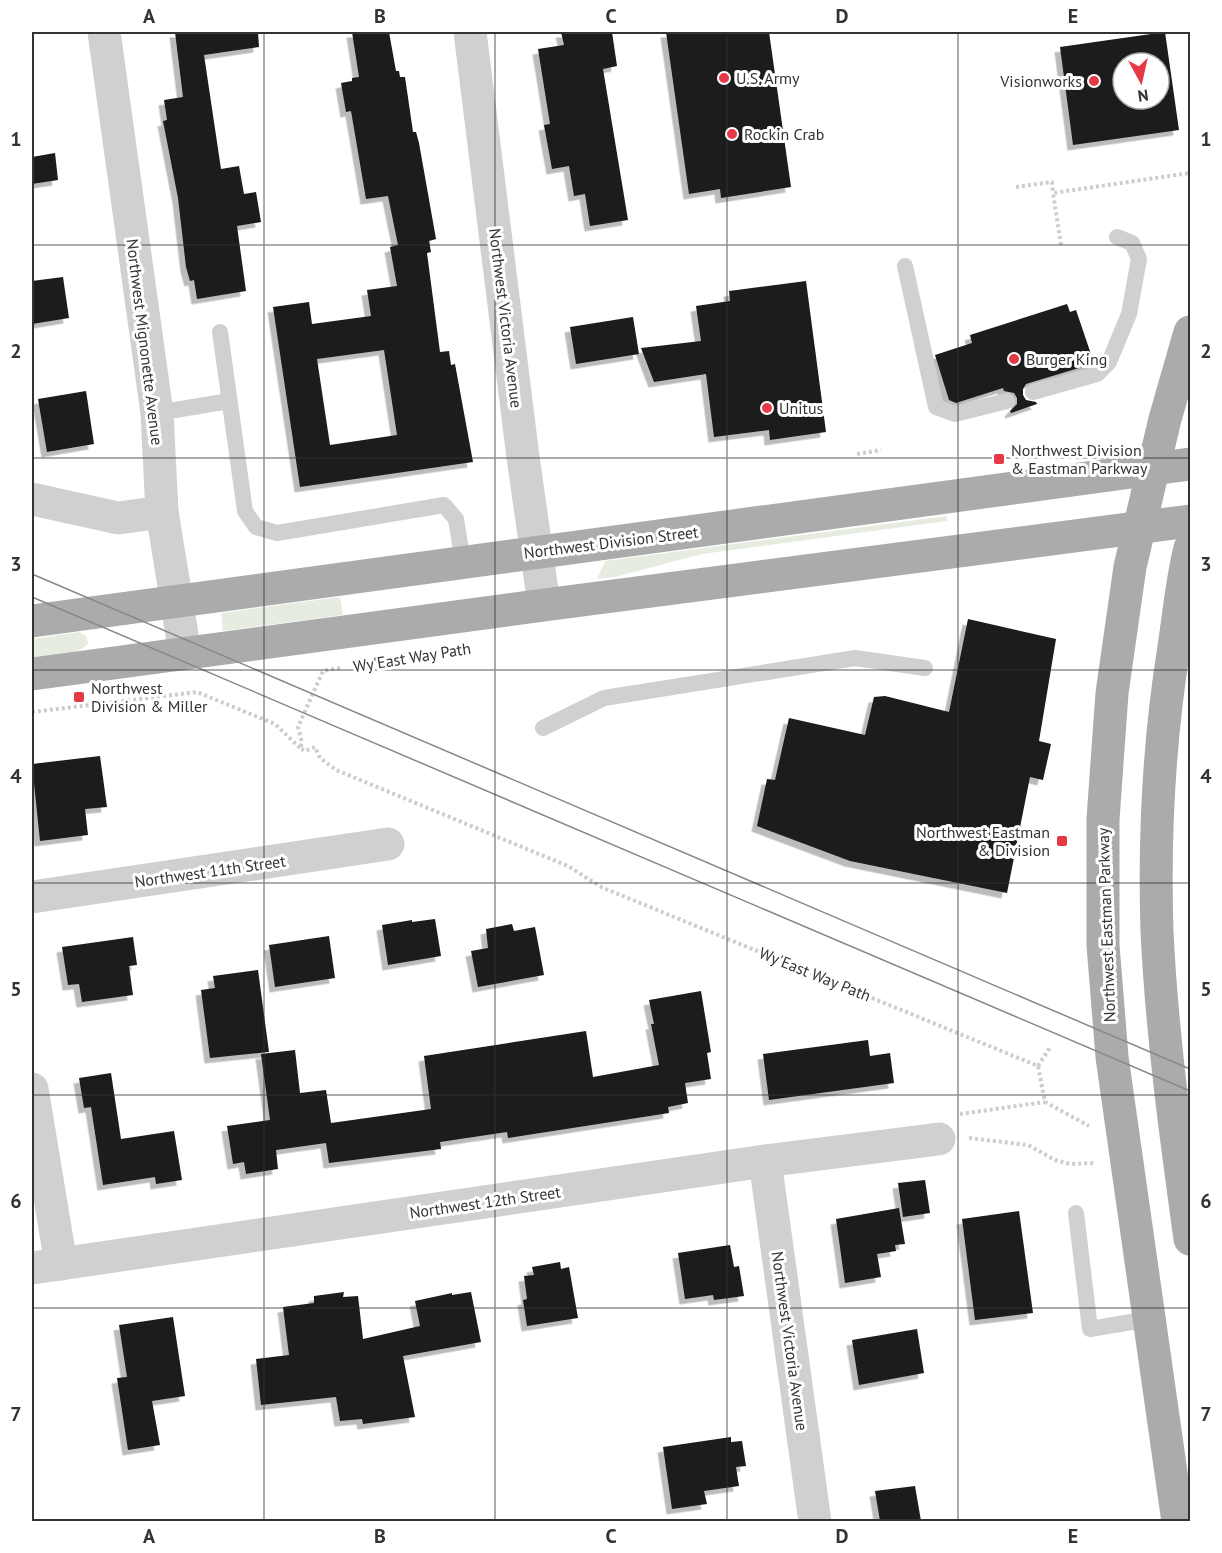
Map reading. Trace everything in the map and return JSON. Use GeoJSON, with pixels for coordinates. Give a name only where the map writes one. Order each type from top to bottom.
{"type":"FeatureCollection","features":[{"type":"Feature","properties":{"kind":"main road","name":"Northwest Eastman Parkway"},"geometry":{"type":"LineString","coordinates":[[1178,1521],[1112,1058],[1105,979],[1102,819],[1112,693],[1130,567],[1165,419],[1191,332]]}},
{"type":"Feature","properties":{"kind":"main road","name":"Northwest Division Street"},"geometry":{"type":"LineString","coordinates":[[32,621],[1191,464]]}},
{"type":"Feature","properties":{"kind":"main road"},"geometry":{"type":"LineString","coordinates":[[32,674],[544,604],[1191,521]]}},
{"type":"Feature","properties":{"kind":"main road"},"geometry":{"type":"LineString","coordinates":[[1191,548],[1166,701],[1157,813],[1156,874],[1157,932],[1169,1082],[1191,1239]]}},
{"type":"Feature","properties":{"kind":"street","name":"Northwest Mignonette Avenue"},"geometry":{"type":"LineString","coordinates":[[104,32],[157,413],[162,512],[185,653]]}},
{"type":"Feature","properties":{"kind":"street","name":"Northwest Victoria Avenue"},"geometry":{"type":"LineString","coordinates":[[470,32],[544,604]]}},
{"type":"Feature","properties":{"kind":"street"},"geometry":{"type":"LineString","coordinates":[[32,499],[118,518],[162,512]]}},
{"type":"Feature","properties":{"kind":"street","name":"Northwest 11th Street"},"geometry":{"type":"LineString","coordinates":[[32,897],[388,844]]}},
{"type":"Feature","properties":{"kind":"street"},"geometry":{"type":"LineString","coordinates":[[32,1089],[46,1266]]}},
{"type":"Feature","properties":{"kind":"street","name":"Northwest 12th Street"},"geometry":{"type":"LineString","coordinates":[[46,1266],[765,1161],[939,1139]]}},
{"type":"Feature","properties":{"kind":"street","name":"Northwest Victoria Avenue"},"geometry":{"type":"LineString","coordinates":[[765,1161],[814,1521]]}},
{"type":"Feature","properties":{"kind":"lane"},"geometry":{"type":"LineString","coordinates":[[1033,392],[1097,374],[1109,362],[1129,314],[1139,259],[1132,243],[1117,237]]}},
{"type":"Feature","properties":{"kind":"lane"},"geometry":{"type":"LineString","coordinates":[[905,266],[936,407],[955,414],[1007,401]]}},
{"type":"Feature","properties":{"kind":"lane"},"geometry":{"type":"LineString","coordinates":[[220,332],[245,511],[256,528],[277,533],[444,505],[456,519],[464,562]]}},
{"type":"Feature","properties":{"kind":"lane"},"geometry":{"type":"LineString","coordinates":[[157,413],[229,401]]}},
{"type":"Feature","properties":{"kind":"lane"},"geometry":{"type":"LineString","coordinates":[[543,728],[604,698],[855,658],[925,668]]}},
{"type":"Feature","properties":{"kind":"lane"},"geometry":{"type":"LineString","coordinates":[[1076,1213],[1090,1329],[1149,1319]]}},
{"type":"Feature","properties":{"kind":"path"},"geometry":{"type":"LineString","coordinates":[[1053,193],[1191,173]]}},
{"type":"Feature","properties":{"kind":"path"},"geometry":{"type":"LineString","coordinates":[[1016,187],[1052,182],[1061,245]]}},
{"type":"Feature","properties":{"kind":"path"},"geometry":{"type":"LineString","coordinates":[[857,454],[881,450]]}},
{"type":"Feature","properties":{"kind":"path","name":"Wy'East Way Path"},"geometry":{"type":"LineString","coordinates":[[300,748],[302,743],[298,726],[323,671],[344,668]]}},
{"type":"Feature","properties":{"kind":"path","name":"Wy'East Way Path"},"geometry":{"type":"LineString","coordinates":[[32,712],[197,692],[275,724],[305,751],[315,747],[320,758],[336,770],[568,866],[601,887],[1038,1066]]}},
{"type":"Feature","properties":{"kind":"path"},"geometry":{"type":"LineString","coordinates":[[1045,1102],[1038,1066],[1051,1046]]}},
{"type":"Feature","properties":{"kind":"path"},"geometry":{"type":"LineString","coordinates":[[1045,1102],[1090,1127],[1126,1159],[1070,1164],[1055,1160],[1028,1145],[960,1137],[939,1139],[936,1118],[1045,1102]]}},
{"type":"Feature","properties":{"kind":"shaded area"},"geometry":{"type":"Polygon","coordinates":[[[947,516],[947,521],[702,554],[615,577],[597,579],[605,561],[947,516]]]}},
{"type":"Feature","properties":{"kind":"shaded area"},"geometry":{"type":"Polygon","coordinates":[[[340,597],[343,615],[223,631],[221,613],[340,597]]]}},
{"type":"Feature","properties":{"kind":"shaded area"},"geometry":{"type":"Polygon","coordinates":[[[79,632],[86,636],[88,643],[79,650],[32,658],[32,639],[79,632]]]}},
{"type":"Feature","properties":{"kind":"building"},"geometry":{"type":"Polygon","coordinates":[[[175,32],[258,32],[259,47],[204,55],[221,169],[239,166],[244,194],[256,192],[261,222],[237,226],[246,291],[197,299],[194,280],[190,281],[186,267],[178,198],[163,121],[167,120],[164,100],[183,97],[175,32]]]}},
{"type":"Feature","properties":{"kind":"building"},"geometry":{"type":"Polygon","coordinates":[[[352,32],[389,32],[396,71],[399,71],[400,77],[405,77],[413,132],[416,132],[419,143],[436,239],[429,241],[431,252],[427,253],[440,352],[449,351],[451,365],[455,364],[473,462],[300,487],[273,307],[309,302],[312,324],[371,316],[367,290],[397,286],[390,247],[398,245],[388,196],[366,199],[351,111],[346,112],[341,83],[359,77],[352,32]],[[384,350],[317,359],[330,445],[397,435],[384,350]]]}},
{"type":"Feature","properties":{"kind":"building"},"geometry":{"type":"Polygon","coordinates":[[[561,32],[612,32],[617,66],[603,69],[628,220],[590,226],[585,194],[574,196],[569,166],[552,169],[544,125],[550,124],[538,49],[564,45],[561,32]]]}},
{"type":"Feature","properties":{"kind":"building","name":"Rockin Crab"},"geometry":{"type":"Polygon","coordinates":[[[666,32],[769,32],[791,187],[721,198],[720,189],[689,194],[666,32]]]}},
{"type":"Feature","properties":{"kind":"building","name":"Visionworks"},"geometry":{"type":"Polygon","coordinates":[[[1165,32],[1168,51],[1111,51],[1111,111],[1171,111],[1171,74],[1179,130],[1073,145],[1060,47],[1165,32]]]}},
{"type":"Feature","properties":{"kind":"building"},"geometry":{"type":"Polygon","coordinates":[[[55,153],[58,180],[32,184],[32,157],[55,153]]]}},
{"type":"Feature","properties":{"kind":"building"},"geometry":{"type":"Polygon","coordinates":[[[63,277],[69,318],[32,324],[32,281],[63,277]]]}},
{"type":"Feature","properties":{"kind":"building"},"geometry":{"type":"Polygon","coordinates":[[[806,281],[826,432],[770,440],[769,430],[714,437],[706,374],[654,382],[641,348],[701,341],[696,306],[730,301],[729,291],[806,281]]]}},
{"type":"Feature","properties":{"kind":"building","name":"Burger King"},"geometry":{"type":"Polygon","coordinates":[[[1067,304],[1070,312],[1076,310],[1094,363],[1026,384],[1023,395],[1026,400],[1037,404],[1011,413],[1010,411],[1017,404],[1017,398],[1014,393],[1004,391],[1003,388],[956,403],[949,400],[935,355],[972,343],[970,335],[1067,304]]]}},
{"type":"Feature","properties":{"kind":"building"},"geometry":{"type":"Polygon","coordinates":[[[633,317],[639,354],[576,364],[570,327],[633,317]]]}},
{"type":"Feature","properties":{"kind":"building"},"geometry":{"type":"Polygon","coordinates":[[[86,391],[94,444],[47,452],[38,399],[86,391]]]}},
{"type":"Feature","properties":{"kind":"building"},"geometry":{"type":"Polygon","coordinates":[[[968,619],[1056,639],[1039,741],[1051,744],[1043,780],[1030,777],[1007,893],[850,861],[757,826],[767,779],[775,780],[789,718],[865,735],[874,697],[885,696],[949,712],[968,619]]]}},
{"type":"Feature","properties":{"kind":"building"},"geometry":{"type":"Polygon","coordinates":[[[100,756],[107,807],[85,809],[88,835],[40,841],[32,764],[100,756]]]}},
{"type":"Feature","properties":{"kind":"building"},"geometry":{"type":"Polygon","coordinates":[[[435,919],[441,956],[388,965],[382,925],[435,919]]]}},
{"type":"Feature","properties":{"kind":"building"},"geometry":{"type":"Polygon","coordinates":[[[512,924],[514,931],[535,927],[544,975],[478,987],[471,951],[488,948],[486,929],[512,924]]]}},
{"type":"Feature","properties":{"kind":"building"},"geometry":{"type":"Polygon","coordinates":[[[329,936],[335,978],[275,987],[269,945],[329,936]]]}},
{"type":"Feature","properties":{"kind":"building"},"geometry":{"type":"Polygon","coordinates":[[[133,937],[137,965],[129,966],[133,995],[82,1002],[79,984],[68,985],[62,947],[133,937]]]}},
{"type":"Feature","properties":{"kind":"building"},"geometry":{"type":"Polygon","coordinates":[[[258,970],[269,1052],[210,1058],[201,990],[215,988],[213,976],[258,970]]]}},
{"type":"Feature","properties":{"kind":"building"},"geometry":{"type":"Polygon","coordinates":[[[701,991],[711,1052],[707,1053],[711,1079],[685,1083],[688,1103],[668,1107],[669,1113],[508,1138],[507,1132],[440,1142],[441,1149],[329,1163],[326,1143],[276,1150],[278,1169],[246,1174],[244,1162],[233,1164],[227,1126],[270,1120],[261,1054],[295,1050],[300,1093],[326,1090],[331,1123],[431,1109],[424,1056],[586,1031],[593,1077],[659,1065],[649,1000],[701,991]]]}},
{"type":"Feature","properties":{"kind":"building"},"geometry":{"type":"Polygon","coordinates":[[[868,1040],[870,1056],[890,1053],[894,1083],[769,1100],[763,1054],[868,1040]]]}},
{"type":"Feature","properties":{"kind":"building"},"geometry":{"type":"Polygon","coordinates":[[[111,1073],[121,1139],[174,1131],[182,1180],[156,1184],[155,1177],[103,1185],[91,1107],[84,1108],[79,1078],[111,1073]]]}},
{"type":"Feature","properties":{"kind":"building"},"geometry":{"type":"Polygon","coordinates":[[[925,1180],[930,1213],[903,1217],[898,1183],[925,1180]]]}},
{"type":"Feature","properties":{"kind":"building"},"geometry":{"type":"Polygon","coordinates":[[[899,1208],[905,1244],[895,1245],[896,1251],[877,1254],[881,1277],[845,1283],[836,1219],[899,1208]]]}},
{"type":"Feature","properties":{"kind":"building"},"geometry":{"type":"Polygon","coordinates":[[[1019,1211],[1033,1313],[975,1320],[962,1219],[1019,1211]]]}},
{"type":"Feature","properties":{"kind":"building"},"geometry":{"type":"Polygon","coordinates":[[[730,1245],[734,1267],[739,1266],[744,1296],[714,1300],[713,1295],[685,1299],[678,1253],[730,1245]]]}},
{"type":"Feature","properties":{"kind":"building"},"geometry":{"type":"Polygon","coordinates":[[[560,1262],[561,1269],[569,1267],[578,1318],[527,1326],[523,1300],[527,1299],[524,1276],[534,1275],[532,1267],[560,1262]]]}},
{"type":"Feature","properties":{"kind":"building"},"geometry":{"type":"Polygon","coordinates":[[[344,1292],[343,1297],[358,1296],[363,1339],[420,1326],[415,1301],[452,1293],[452,1295],[471,1292],[481,1342],[403,1356],[415,1417],[363,1424],[362,1419],[340,1421],[336,1397],[261,1405],[256,1359],[289,1355],[283,1307],[314,1303],[314,1296],[344,1292]]]}},
{"type":"Feature","properties":{"kind":"building"},"geometry":{"type":"Polygon","coordinates":[[[173,1317],[185,1396],[152,1401],[160,1445],[128,1450],[117,1378],[127,1377],[119,1325],[173,1317]]]}},
{"type":"Feature","properties":{"kind":"building"},"geometry":{"type":"Polygon","coordinates":[[[917,1329],[924,1373],[859,1385],[852,1340],[917,1329]]]}},
{"type":"Feature","properties":{"kind":"building"},"geometry":{"type":"Polygon","coordinates":[[[731,1437],[731,1442],[742,1441],[746,1466],[736,1467],[739,1486],[704,1491],[707,1504],[672,1509],[663,1447],[731,1437]]]}},
{"type":"Feature","properties":{"kind":"building"},"geometry":{"type":"Polygon","coordinates":[[[915,1486],[921,1521],[880,1521],[875,1491],[915,1486]]]}},
{"type":"Feature","properties":{"kind":"tram line"},"geometry":{"type":"LineString","coordinates":[[32,574],[1190,1069]]}},
{"type":"Feature","properties":{"kind":"tram line"},"geometry":{"type":"LineString","coordinates":[[32,597],[1190,1091]]}},
{"type":"Feature","properties":{"kind":"place","name":"U.S. Army"},"geometry":{"type":"Point","coordinates":[724,78]}},
{"type":"Feature","properties":{"kind":"place","name":"Visionworks"},"geometry":{"type":"Point","coordinates":[1094,81]}},
{"type":"Feature","properties":{"kind":"place","name":"Rockin Crab"},"geometry":{"type":"Point","coordinates":[732,134]}},
{"type":"Feature","properties":{"kind":"place","name":"Burger King"},"geometry":{"type":"Point","coordinates":[1014,359]}},
{"type":"Feature","properties":{"kind":"place","name":"Unitus"},"geometry":{"type":"Point","coordinates":[767,408]}},
{"type":"Feature","properties":{"kind":"place","name":"Northwest Division & Eastman Parkway"},"geometry":{"type":"Point","coordinates":[999,459]}},
{"type":"Feature","properties":{"kind":"place","name":"Northwest Division & Miller"},"geometry":{"type":"Point","coordinates":[79,697]}},
{"type":"Feature","properties":{"kind":"place","name":"Northwest Eastman & Division"},"geometry":{"type":"Point","coordinates":[1062,841]}}]}
